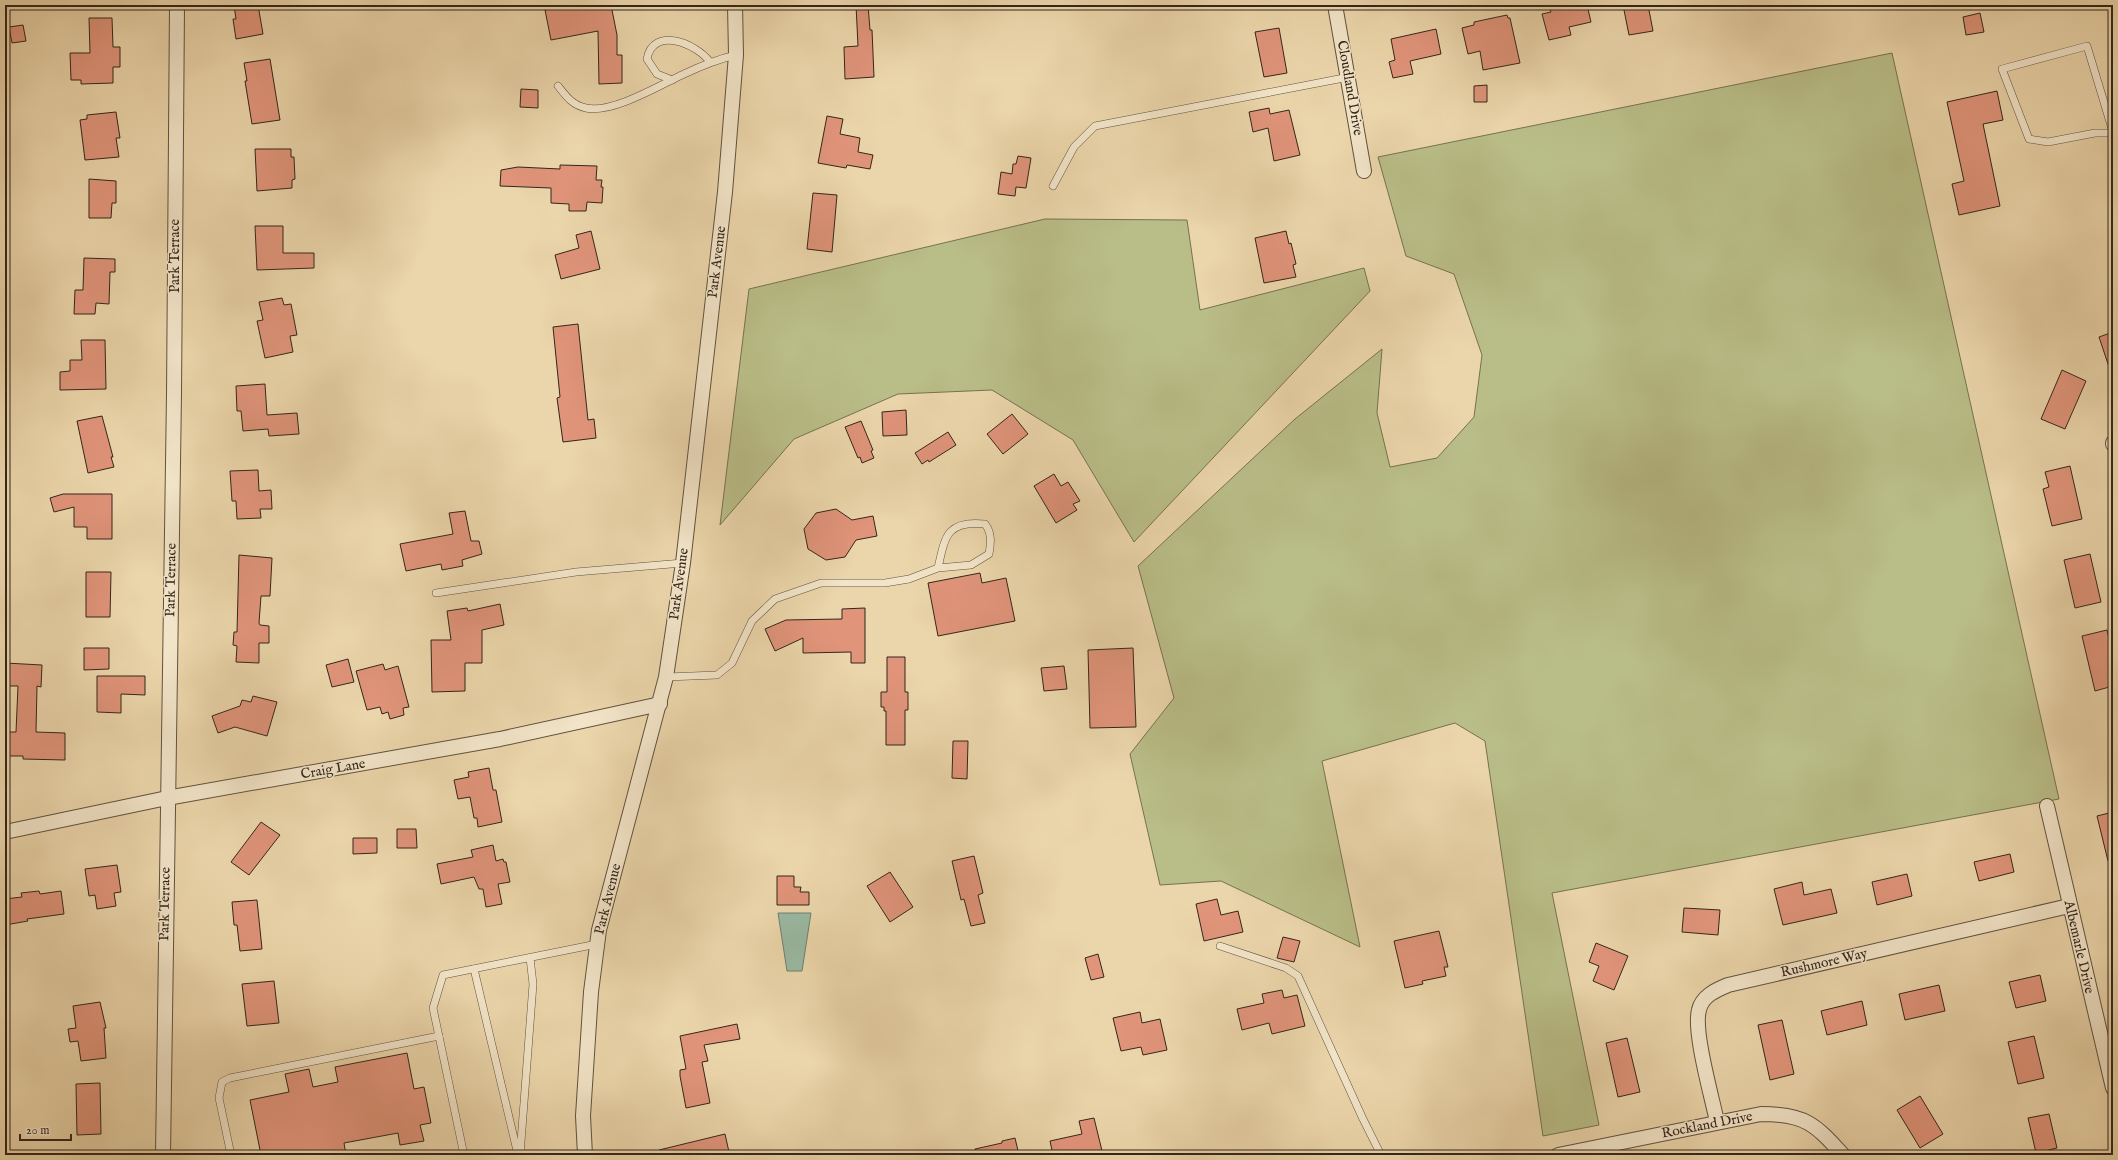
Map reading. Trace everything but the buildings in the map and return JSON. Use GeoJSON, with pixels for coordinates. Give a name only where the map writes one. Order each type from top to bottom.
{"type":"FeatureCollection","features":[{"type":"Feature","properties":{"kind":"street","name":"Park Terrace"},"geometry":{"type":"LineString","coordinates":[[163,1155],[174,394],[177,5]]}},
{"type":"Feature","properties":{"kind":"street","name":"Park Avenue"},"geometry":{"type":"LineString","coordinates":[[585,1155],[583,1116],[590,992],[599,930],[660,704],[666,677],[683,563],[725,192],[736,55],[735,5]]}},
{"type":"Feature","properties":{"kind":"street","name":"Cloudland Drive"},"geometry":{"type":"LineString","coordinates":[[1335,5],[1349,77],[1364,171]]}},
{"type":"Feature","properties":{"kind":"street","name":"Craig Lane"},"geometry":{"type":"LineString","coordinates":[[5,832],[167,798],[500,740],[660,704]]}},
{"type":"Feature","properties":{"kind":"street","name":"Albemarle Drive"},"geometry":{"type":"LineString","coordinates":[[2047,806],[2069,906],[2113,1088]]}},
{"type":"Feature","properties":{"kind":"street","name":"Rushmore Way"},"geometry":{"type":"LineString","coordinates":[[1717,1122],[1697,1026],[1699,1009],[1709,994],[1728,985],[2069,906]]}},
{"type":"Feature","properties":{"kind":"street","name":"Rockland Drive"},"geometry":{"type":"LineString","coordinates":[[1558,1155],[1761,1114],[1783,1114],[1802,1120],[1820,1129],[1844,1155]]}},
{"type":"Feature","properties":{"kind":"lane"},"geometry":{"type":"LineString","coordinates":[[672,80],[657,74],[647,59],[648,49],[655,44],[667,40],[678,42],[693,47],[704,54],[710,62]]}},
{"type":"Feature","properties":{"kind":"lane"},"geometry":{"type":"LineString","coordinates":[[2087,46],[2113,133],[2095,133],[2048,142],[2029,139],[2002,69],[2087,46]]}},
{"type":"Feature","properties":{"kind":"lane"},"geometry":{"type":"LineString","coordinates":[[558,86],[568,100],[586,108],[609,107],[643,95],[710,62],[736,55]]}},
{"type":"Feature","properties":{"kind":"lane"},"geometry":{"type":"LineString","coordinates":[[1053,186],[1074,147],[1095,126],[1349,77]]}},
{"type":"Feature","properties":{"kind":"lane"},"geometry":{"type":"LineString","coordinates":[[666,677],[717,675],[732,663],[752,621],[775,599],[821,583],[885,583],[909,579],[938,568],[971,565],[989,554],[991,542],[988,529],[985,524],[963,524],[952,529],[945,538],[938,568]]}},
{"type":"Feature","properties":{"kind":"lane"},"geometry":{"type":"LineString","coordinates":[[436,593],[576,572],[683,563]]}},
{"type":"Feature","properties":{"kind":"lane"},"geometry":{"type":"LineString","coordinates":[[464,1155],[433,1008],[443,975],[597,944]]}},
{"type":"Feature","properties":{"kind":"lane"},"geometry":{"type":"LineString","coordinates":[[1220,946],[1286,968],[1298,976],[1381,1155]]}},
{"type":"Feature","properties":{"kind":"lane"},"geometry":{"type":"LineString","coordinates":[[519,1155],[533,984],[530,958]]}},
{"type":"Feature","properties":{"kind":"lane"},"geometry":{"type":"LineString","coordinates":[[474,969],[519,1155]]}},
{"type":"Feature","properties":{"kind":"lane"},"geometry":{"type":"LineString","coordinates":[[231,1155],[219,1098],[222,1082],[230,1078],[439,1036]]}},
{"type":"Feature","properties":{"kind":"green space"},"geometry":{"type":"Polygon","coordinates":[[[1892,53],[2059,799],[1552,893],[1599,1125],[1543,1136],[1485,741],[1455,723],[1322,761],[1360,947],[1221,881],[1160,885],[1130,754],[1174,698],[1138,566],[1295,419],[1382,349],[1377,413],[1390,467],[1437,458],[1474,417],[1482,355],[1454,274],[1406,256],[1378,157],[1892,53]]]}},
{"type":"Feature","properties":{"kind":"green space"},"geometry":{"type":"Polygon","coordinates":[[[1045,219],[1187,220],[1200,310],[1364,268],[1370,291],[1134,542],[1073,440],[992,390],[898,394],[794,439],[720,525],[749,289],[1045,219]]]}},
{"type":"Feature","properties":{"kind":"shaded area"},"geometry":{"type":"Polygon","coordinates":[[[778,913],[811,913],[802,971],[787,971],[778,913]]]}}]}
